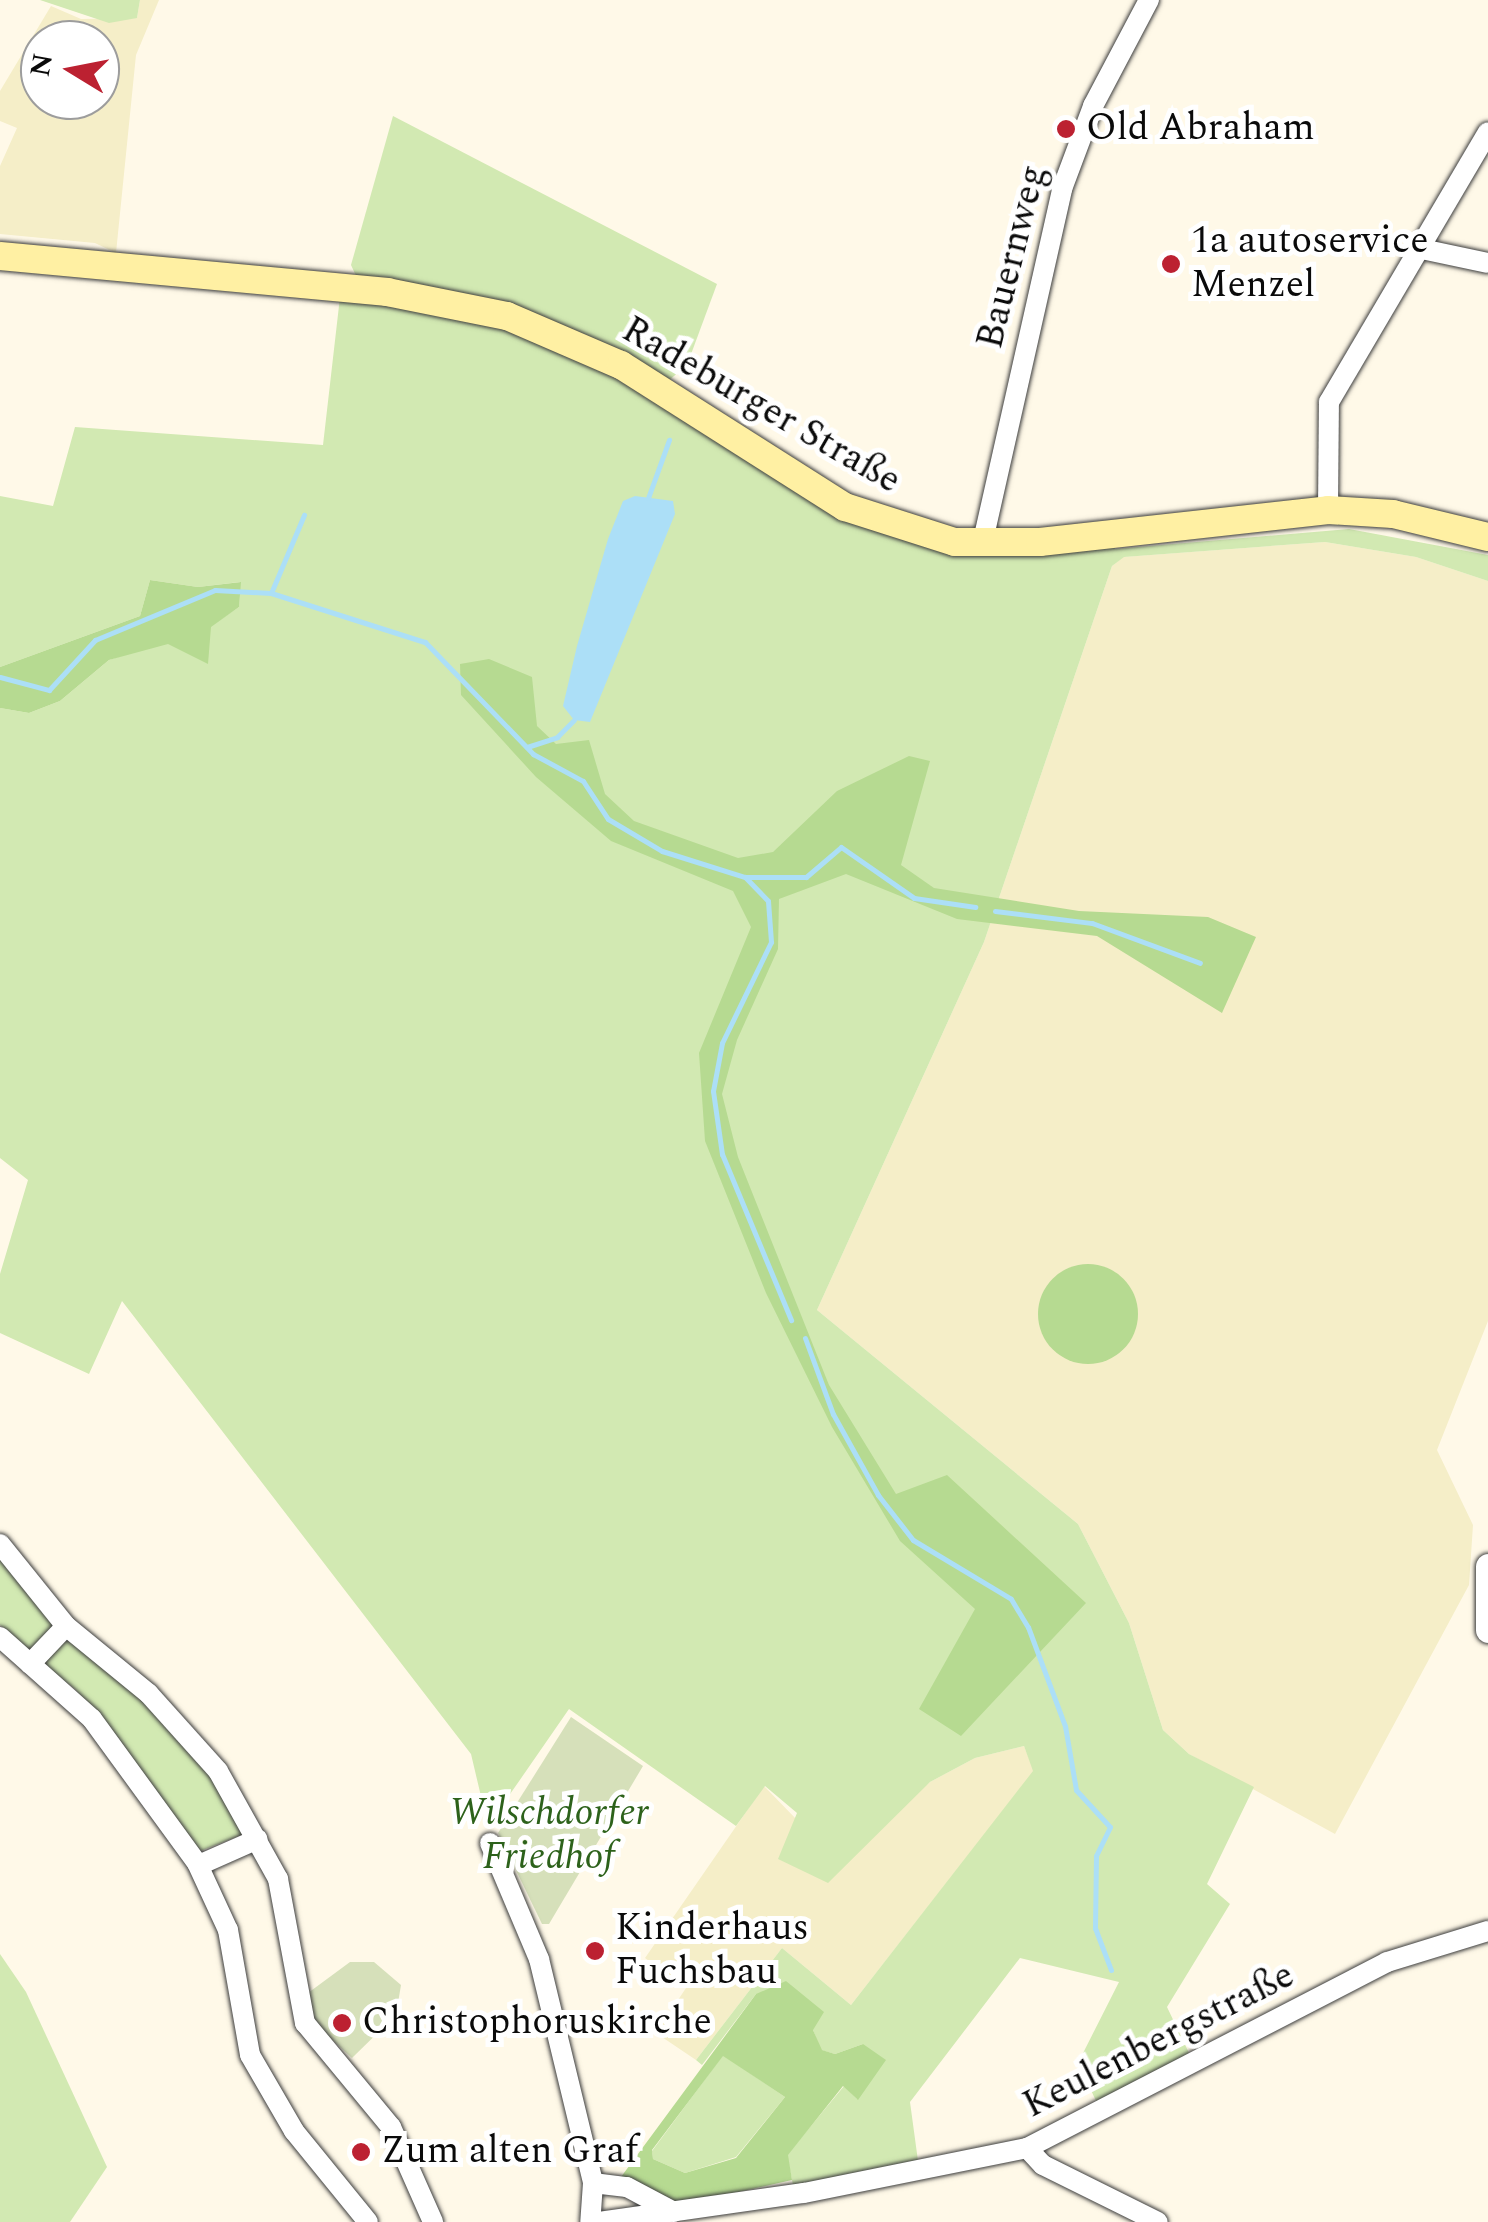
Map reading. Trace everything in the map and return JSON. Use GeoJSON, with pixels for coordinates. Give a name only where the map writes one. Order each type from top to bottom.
{"type":"FeatureCollection","features":[{"type":"Feature","properties":{"kind":"main road","name":"Radeburger Straße"},"geometry":{"type":"LineString","coordinates":[[0,256],[388,292],[507,316],[620,365],[845,506],[905,530],[982,544],[1328,510],[1393,514],[1488,537]]}},
{"type":"Feature","properties":{"kind":"street","name":"Bauernweg"},"geometry":{"type":"LineString","coordinates":[[982,544],[1062,189],[1093,106],[1150,0]]}},
{"type":"Feature","properties":{"kind":"street"},"geometry":{"type":"LineString","coordinates":[[1328,510],[1329,402],[1488,132]]}},
{"type":"Feature","properties":{"kind":"street"},"geometry":{"type":"LineString","coordinates":[[1422,248],[1488,264]]}},
{"type":"Feature","properties":{"kind":"street"},"geometry":{"type":"LineString","coordinates":[[0,1544],[66,1626],[174,1719],[218,1772],[258,1839],[292,1925],[305,2023],[352,2088],[391,2127],[433,2222]]}},
{"type":"Feature","properties":{"kind":"street"},"geometry":{"type":"LineString","coordinates":[[1488,1566],[1488,1630]]}},
{"type":"Feature","properties":{"kind":"street"},"geometry":{"type":"LineString","coordinates":[[30,1664],[66,1626]]}},
{"type":"Feature","properties":{"kind":"street"},"geometry":{"type":"LineString","coordinates":[[0,1638],[92,1719],[199,1865],[228,1930],[250,2055],[288,2122],[364,2220]]}},
{"type":"Feature","properties":{"kind":"street"},"geometry":{"type":"LineString","coordinates":[[199,1865],[258,1839]]}},
{"type":"Feature","properties":{"kind":"street"},"geometry":{"type":"LineString","coordinates":[[490,1843],[526,1917],[593,2183],[590,2222]]}},
{"type":"Feature","properties":{"kind":"street","name":"Keulenbergstraße"},"geometry":{"type":"LineString","coordinates":[[598,2222],[674,2212],[1027,2148],[1387,1962],[1488,1931]]}},
{"type":"Feature","properties":{"kind":"street"},"geometry":{"type":"LineString","coordinates":[[1027,2148],[1043,2165],[1158,2222]]}},
{"type":"Feature","properties":{"kind":"street"},"geometry":{"type":"LineString","coordinates":[[593,2183],[627,2187],[674,2212]]}},
{"type":"Feature","properties":{"kind":"shaded area"},"geometry":{"type":"Polygon","coordinates":[[[140,0],[159,0],[136,55],[116,253],[95,243],[0,234],[0,166],[17,128],[0,121],[0,91],[20,58],[20,120],[120,120],[120,20],[43,20],[51,6],[81,19],[137,18],[140,0]]]}},
{"type":"Feature","properties":{"kind":"shaded area"},"geometry":{"type":"Polygon","coordinates":[[[1325,542],[1416,557],[1488,581],[1488,1321],[1437,1450],[1473,1525],[1469,1585],[1335,1834],[1189,1754],[1163,1730],[1129,1623],[1078,1524],[817,1310],[984,942],[1112,566],[1123,557],[1325,542]]]}},
{"type":"Feature","properties":{"kind":"shaded area"},"geometry":{"type":"Polygon","coordinates":[[[1024,1746],[1034,1771],[851,2005],[782,1948],[696,2060],[656,2033],[686,1988],[645,1958],[764,1786],[798,1821],[891,1814],[930,1782],[975,1758],[1024,1746]]]}},
{"type":"Feature","properties":{"kind":"green space"},"geometry":{"type":"Polygon","coordinates":[[[40,0],[140,0],[137,18],[100,20],[40,0]]]}},
{"type":"Feature","properties":{"kind":"green space"},"geometry":{"type":"Polygon","coordinates":[[[393,116],[717,284],[687,365],[667,382],[358,280],[351,265],[393,116]]]}},
{"type":"Feature","properties":{"kind":"green space"},"geometry":{"type":"Polygon","coordinates":[[[340,297],[453,311],[592,361],[865,526],[924,546],[1116,541],[1115,549],[1349,529],[1488,555],[1488,581],[1416,557],[1325,542],[1124,557],[1112,566],[984,942],[817,1310],[1078,1524],[1129,1623],[1163,1730],[1189,1754],[1254,1787],[1207,1884],[1230,1904],[1167,2007],[1190,2055],[1098,2105],[1078,2063],[1119,1982],[1020,1958],[910,2102],[918,2161],[793,2185],[787,2155],[844,2086],[857,2099],[863,2044],[835,2054],[821,2050],[813,2030],[756,1994],[702,2065],[696,2060],[782,1948],[851,2005],[1033,1771],[1024,1746],[975,1758],[930,1782],[828,1883],[778,1859],[797,1813],[765,1786],[736,1826],[569,1709],[488,1826],[471,1754],[122,1301],[89,1374],[0,1333],[0,1274],[28,1180],[0,1158],[0,708],[29,713],[60,701],[109,660],[211,626],[239,607],[240,582],[198,587],[150,580],[140,616],[0,667],[0,496],[53,506],[75,427],[323,445],[340,297]]]}},
{"type":"Feature","properties":{"kind":"green space"},"geometry":{"type":"Polygon","coordinates":[[[150,580],[198,587],[241,582],[239,607],[211,627],[208,664],[168,644],[109,660],[60,701],[29,713],[0,708],[0,667],[140,616],[150,580]]]}},
{"type":"Feature","properties":{"kind":"green space"},"geometry":{"type":"Polygon","coordinates":[[[489,659],[532,677],[537,726],[556,744],[589,740],[605,794],[634,821],[738,858],[773,852],[837,791],[909,756],[930,761],[901,865],[934,888],[1079,911],[1208,917],[1256,937],[1222,1013],[1097,936],[957,919],[846,874],[779,899],[778,949],[737,1040],[722,1094],[738,1157],[829,1385],[896,1494],[947,1475],[1086,1603],[961,1736],[919,1709],[975,1609],[900,1541],[832,1427],[766,1293],[705,1141],[699,1053],[751,927],[733,891],[611,841],[536,777],[461,695],[460,664],[489,659]]]}},
{"type":"Feature","properties":{"kind":"green space"},"geometry":{"type":"Polygon","coordinates":[[[1088,1264],[1107,1268],[1123,1279],[1134,1295],[1138,1314],[1134,1333],[1123,1349],[1107,1360],[1088,1364],[1069,1360],[1053,1349],[1042,1333],[1038,1314],[1042,1295],[1053,1279],[1069,1268],[1088,1264]]]}},
{"type":"Feature","properties":{"kind":"green space"},"geometry":{"type":"Polygon","coordinates":[[[0,1554],[56,1625],[31,1654],[0,1625],[0,1554]]]}},
{"type":"Feature","properties":{"kind":"green space"},"geometry":{"type":"Polygon","coordinates":[[[64,1634],[143,1694],[212,1776],[247,1833],[200,1851],[75,1689],[39,1661],[64,1634]]]}},
{"type":"Feature","properties":{"kind":"green space","name":"Wilschdorfer Friedhof"},"geometry":{"type":"Polygon","coordinates":[[[571,1717],[643,1766],[549,1924],[542,1924],[498,1833],[571,1717]]]}},
{"type":"Feature","properties":{"kind":"green space"},"geometry":{"type":"Polygon","coordinates":[[[0,1954],[26,1992],[107,2167],[70,2222],[0,2222],[0,1954]]]}},
{"type":"Feature","properties":{"kind":"green space"},"geometry":{"type":"Polygon","coordinates":[[[350,1962],[374,1962],[401,1985],[396,2015],[352,2058],[315,2024],[308,1993],[350,1962]]]}},
{"type":"Feature","properties":{"kind":"green space"},"geometry":{"type":"Polygon","coordinates":[[[786,1981],[824,2012],[813,2030],[822,2050],[835,2054],[863,2044],[886,2060],[858,2100],[843,2086],[788,2155],[792,2180],[677,2206],[621,2177],[756,1994],[786,1981]],[[723,2056],[652,2150],[653,2159],[685,2173],[736,2158],[785,2097],[723,2056]]]}},
{"type":"Feature","properties":{"kind":"green space"},"geometry":{"type":"Polygon","coordinates":[[[723,2055],[785,2097],[736,2157],[685,2173],[653,2159],[652,2151],[723,2055]]]}},
{"type":"Feature","properties":{"kind":"water"},"geometry":{"type":"Polygon","coordinates":[[[635,496],[673,501],[675,514],[590,722],[574,720],[563,706],[577,646],[608,539],[623,501],[635,496]]]}},
{"type":"Feature","properties":{"kind":"waterway"},"geometry":{"type":"LineString","coordinates":[[648,498],[669,440]]}},
{"type":"Feature","properties":{"kind":"waterway"},"geometry":{"type":"LineString","coordinates":[[271,593],[304,515]]}},
{"type":"Feature","properties":{"kind":"waterway"},"geometry":{"type":"LineString","coordinates":[[0,677],[49,690],[95,640],[215,590],[271,593],[425,642],[533,754],[583,781],[608,819],[662,851],[745,877],[768,901],[771,942],[722,1043],[713,1091],[722,1154],[791,1320]]}},
{"type":"Feature","properties":{"kind":"waterway"},"geometry":{"type":"LineString","coordinates":[[527,747],[557,737],[574,720]]}},
{"type":"Feature","properties":{"kind":"waterway"},"geometry":{"type":"LineString","coordinates":[[746,877],[806,877],[841,847],[914,898],[975,907]]}},
{"type":"Feature","properties":{"kind":"waterway"},"geometry":{"type":"LineString","coordinates":[[995,911],[1092,923],[1200,963]]}},
{"type":"Feature","properties":{"kind":"waterway"},"geometry":{"type":"LineString","coordinates":[[805,1338],[833,1414],[878,1495],[913,1540],[1011,1599],[1028,1627],[1065,1726],[1076,1790],[1110,1827],[1096,1856],[1095,1928],[1111,1970]]}},
{"type":"Feature","properties":{"kind":"place","name":"Old Abraham"},"geometry":{"type":"Point","coordinates":[1066,129]}},
{"type":"Feature","properties":{"kind":"place","name":"1a autoservice Menzel"},"geometry":{"type":"Point","coordinates":[1171,264]}},
{"type":"Feature","properties":{"kind":"place","name":"Kinderhaus Fuchsbau"},"geometry":{"type":"Point","coordinates":[595,1951]}},
{"type":"Feature","properties":{"kind":"place","name":"Christophoruskirche"},"geometry":{"type":"Point","coordinates":[342,2023]}},
{"type":"Feature","properties":{"kind":"place","name":"Zum alten Graf"},"geometry":{"type":"Point","coordinates":[361,2152]}}]}
